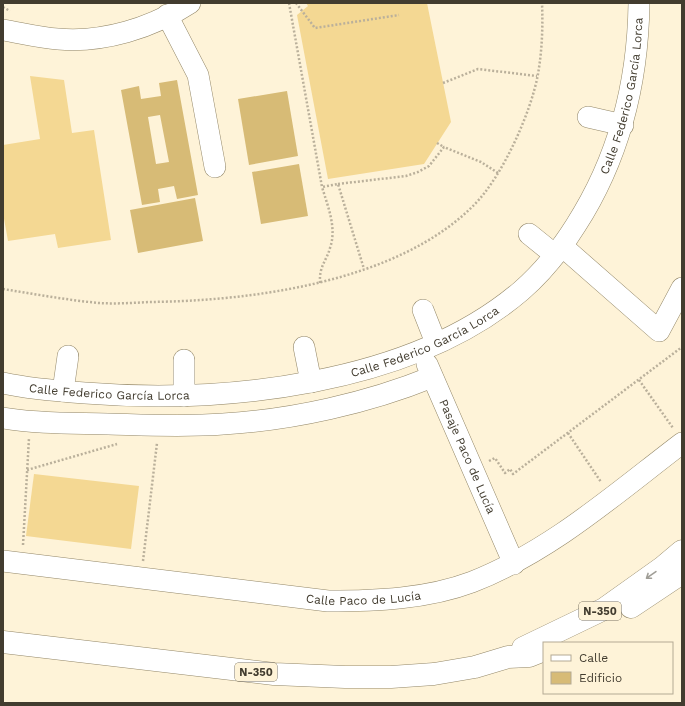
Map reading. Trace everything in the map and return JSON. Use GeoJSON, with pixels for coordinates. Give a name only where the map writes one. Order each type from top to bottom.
{"type":"FeatureCollection","features":[{"type":"Feature","properties":{"kind":"highway","name":"N-350"},"geometry":{"type":"LineString","coordinates":[[508,657],[525,646],[604,609],[663,567],[682,551]]}},
{"type":"Feature","properties":{"kind":"highway","name":"N-350"},"geometry":{"type":"LineString","coordinates":[[562,642],[613,618],[682,573]]}},
{"type":"Feature","properties":{"kind":"highway","name":"N-350"},"geometry":{"type":"LineString","coordinates":[[3,642],[274,674],[391,678],[434,674],[475,667],[508,657],[529,656],[543,650]]}},
{"type":"Feature","properties":{"kind":"street"},"geometry":{"type":"LineString","coordinates":[[3,30],[58,39],[101,38],[141,26],[190,3]]}},
{"type":"Feature","properties":{"kind":"street","name":"Calle Federico García Lorca"},"geometry":{"type":"LineString","coordinates":[[3,383],[63,392],[124,396],[230,394],[311,382],[382,364],[429,346],[483,319],[502,306],[539,274],[558,251],[593,196],[618,141],[623,125],[634,69],[639,3]]}},
{"type":"Feature","properties":{"kind":"street"},"geometry":{"type":"LineString","coordinates":[[167,15],[198,75],[215,168]]}},
{"type":"Feature","properties":{"kind":"street"},"geometry":{"type":"LineString","coordinates":[[588,117],[623,125]]}},
{"type":"Feature","properties":{"kind":"street"},"geometry":{"type":"LineString","coordinates":[[529,234],[558,251],[659,331],[682,288]]}},
{"type":"Feature","properties":{"kind":"street","name":"Pasaje Paco de Lucía"},"geometry":{"type":"LineString","coordinates":[[423,310],[432,377],[514,564]]}},
{"type":"Feature","properties":{"kind":"street"},"geometry":{"type":"LineString","coordinates":[[304,347],[311,382]]}},
{"type":"Feature","properties":{"kind":"street"},"geometry":{"type":"LineString","coordinates":[[63,392],[68,356]]}},
{"type":"Feature","properties":{"kind":"street"},"geometry":{"type":"LineString","coordinates":[[184,360],[184,396]]}},
{"type":"Feature","properties":{"kind":"street"},"geometry":{"type":"LineString","coordinates":[[3,418],[29,422],[159,426],[223,424],[287,417],[407,387],[432,377]]}},
{"type":"Feature","properties":{"kind":"street","name":"Calle Paco de Lucía"},"geometry":{"type":"LineString","coordinates":[[13,562],[328,601],[367,601],[403,598],[471,582],[514,564],[563,534],[612,497],[680,439]]}},
{"type":"Feature","properties":{"kind":"path"},"geometry":{"type":"LineString","coordinates":[[289,3],[322,187],[331,217],[331,246],[320,273],[320,283]]}},
{"type":"Feature","properties":{"kind":"path"},"geometry":{"type":"LineString","coordinates":[[296,3],[316,28],[399,15]]}},
{"type":"Feature","properties":{"kind":"path"},"geometry":{"type":"LineString","coordinates":[[3,289],[99,303],[173,302],[246,297],[320,283],[393,260],[444,230],[475,205],[498,173],[522,126],[537,76],[543,33],[542,3]]}},
{"type":"Feature","properties":{"kind":"path"},"geometry":{"type":"LineString","coordinates":[[443,83],[478,69],[537,76]]}},
{"type":"Feature","properties":{"kind":"path"},"geometry":{"type":"LineString","coordinates":[[437,143],[481,162],[498,173]]}},
{"type":"Feature","properties":{"kind":"path"},"geometry":{"type":"LineString","coordinates":[[322,187],[406,176],[429,166],[444,147]]}},
{"type":"Feature","properties":{"kind":"path"},"geometry":{"type":"LineString","coordinates":[[338,184],[364,269]]}},
{"type":"Feature","properties":{"kind":"path"},"geometry":{"type":"LineString","coordinates":[[473,471],[495,458],[505,473],[510,470],[513,474],[682,347]]}},
{"type":"Feature","properties":{"kind":"path"},"geometry":{"type":"LineString","coordinates":[[639,380],[680,439]]}},
{"type":"Feature","properties":{"kind":"path"},"geometry":{"type":"LineString","coordinates":[[13,562],[27,470],[29,422]]}},
{"type":"Feature","properties":{"kind":"path"},"geometry":{"type":"LineString","coordinates":[[141,578],[159,426]]}},
{"type":"Feature","properties":{"kind":"path"},"geometry":{"type":"LineString","coordinates":[[568,433],[612,497]]}},
{"type":"Feature","properties":{"kind":"path"},"geometry":{"type":"LineString","coordinates":[[27,470],[122,443]]}},
{"type":"Feature","properties":{"kind":"shaded area"},"geometry":{"type":"Polygon","coordinates":[[[306,3],[427,3],[451,122],[424,164],[328,179],[297,15],[308,6],[306,3]]]}},
{"type":"Feature","properties":{"kind":"shaded area"},"geometry":{"type":"Polygon","coordinates":[[[30,76],[64,80],[72,133],[94,130],[111,240],[58,248],[55,234],[8,241],[3,213],[3,145],[40,139],[30,76]]]}},
{"type":"Feature","properties":{"kind":"shaded area"},"geometry":{"type":"Polygon","coordinates":[[[34,474],[139,486],[131,549],[26,536],[34,474]]]}},
{"type":"Feature","properties":{"kind":"building"},"geometry":{"type":"Polygon","coordinates":[[[177,80],[198,195],[177,199],[174,186],[158,189],[160,202],[142,205],[121,90],[139,86],[141,99],[161,96],[159,83],[177,80]],[[160,115],[148,117],[156,164],[169,162],[160,115]]]}},
{"type":"Feature","properties":{"kind":"building"},"geometry":{"type":"Polygon","coordinates":[[[287,91],[298,156],[249,165],[238,99],[287,91]]]}},
{"type":"Feature","properties":{"kind":"building"},"geometry":{"type":"Polygon","coordinates":[[[299,164],[308,216],[261,224],[252,172],[299,164]]]}},
{"type":"Feature","properties":{"kind":"building"},"geometry":{"type":"Polygon","coordinates":[[[195,198],[203,241],[138,253],[130,210],[195,198]]]}}]}
